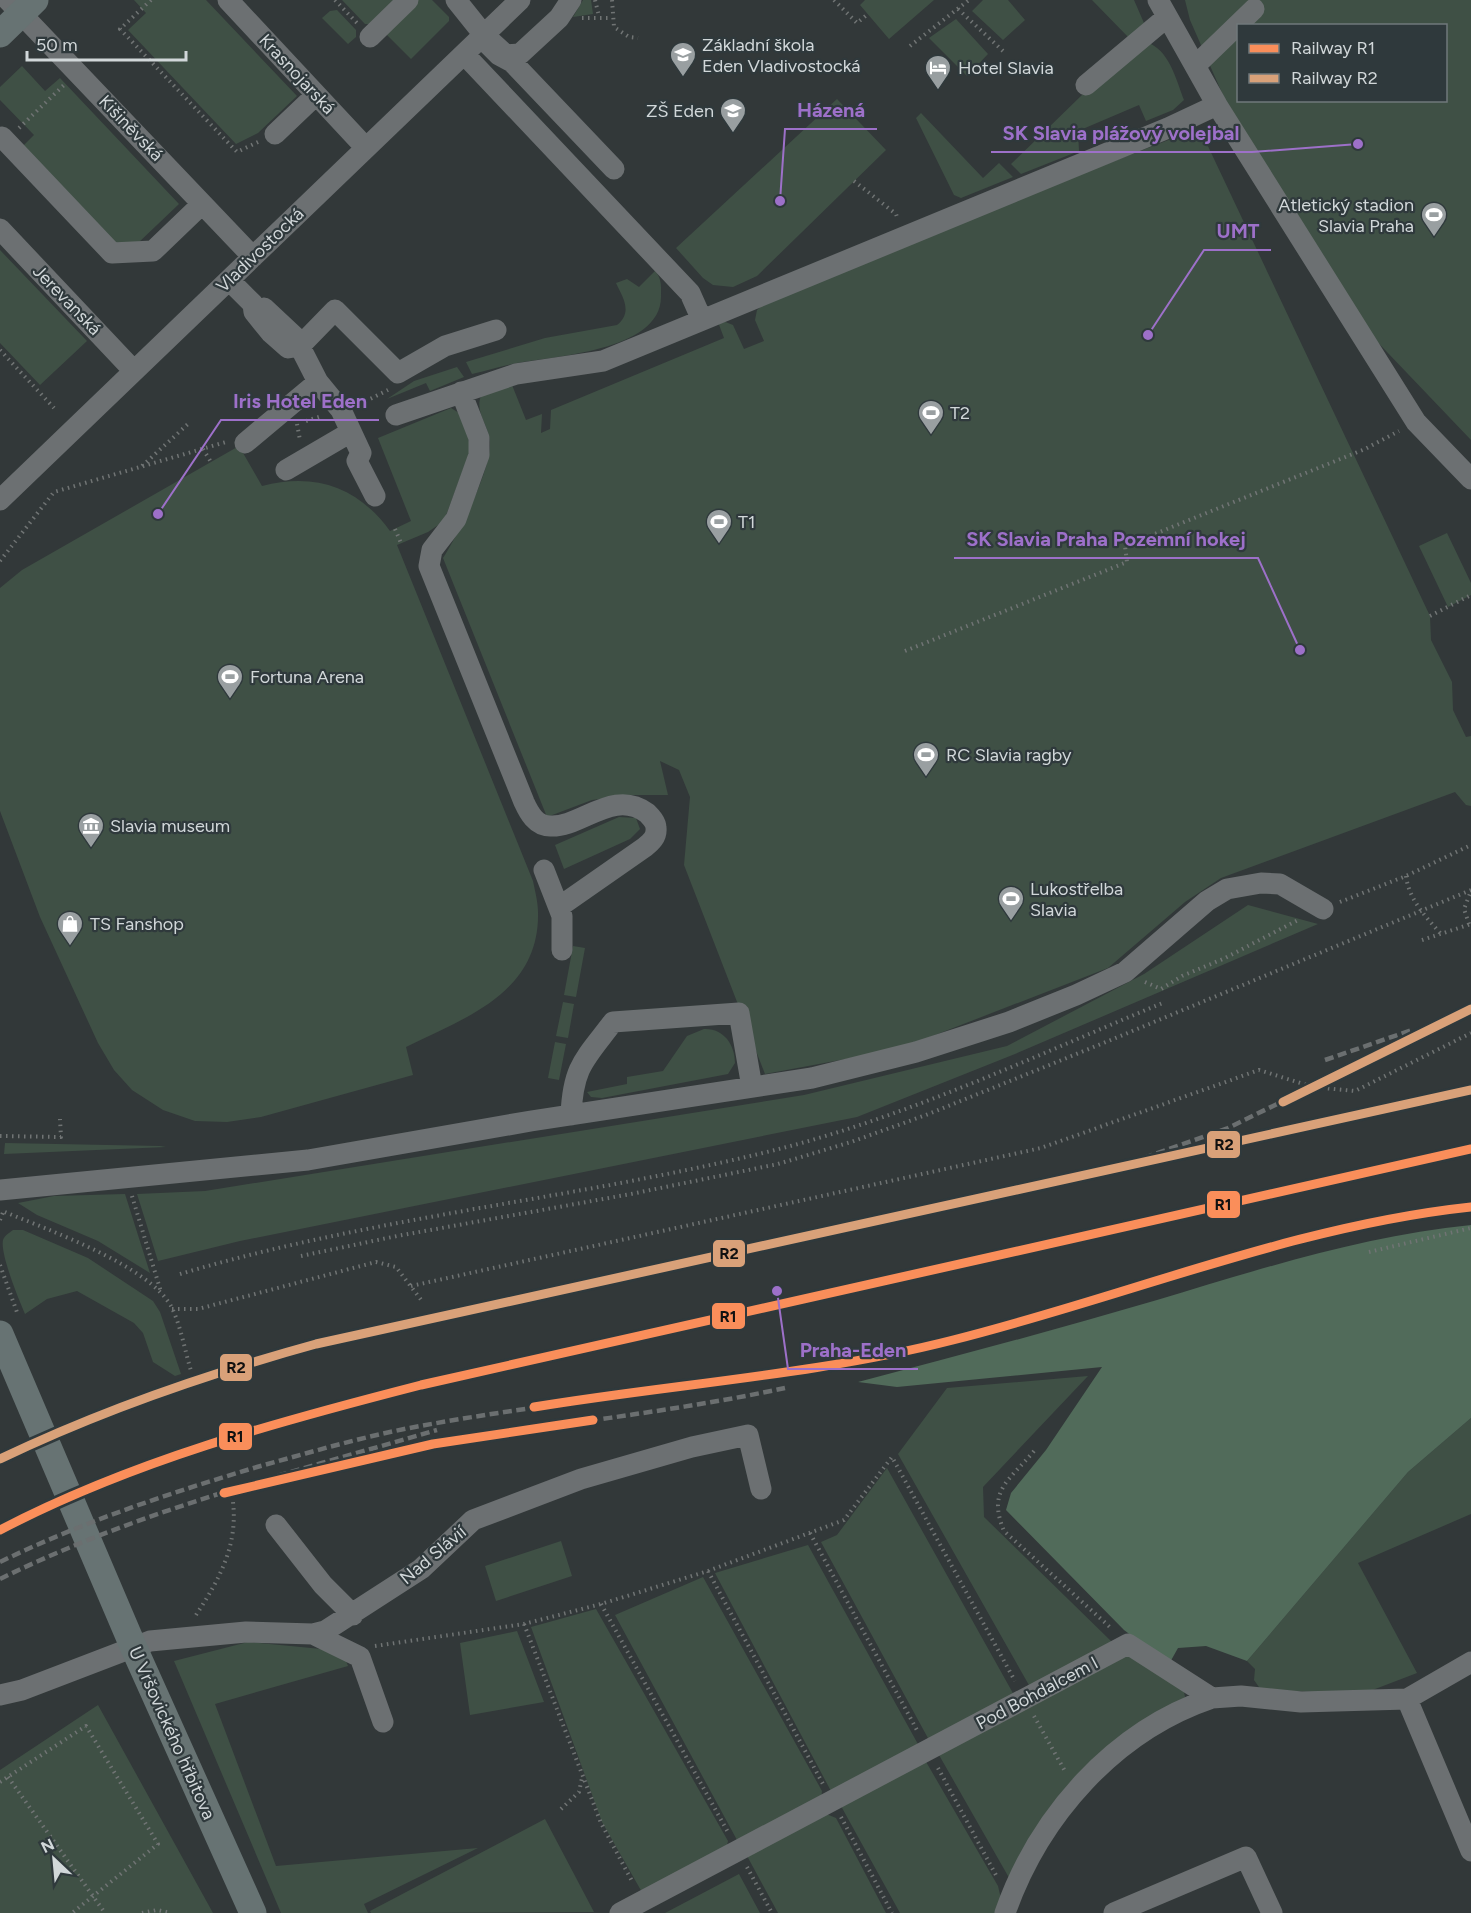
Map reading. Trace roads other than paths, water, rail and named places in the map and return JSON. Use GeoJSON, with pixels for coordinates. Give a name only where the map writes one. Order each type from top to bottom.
{"type":"FeatureCollection","features":[{"type":"Feature","properties":{"kind":"main road"},"geometry":{"type":"LineString","coordinates":[[0,34],[22,5]]}},
{"type":"Feature","properties":{"kind":"main road","name":"U Vršovického hřbitova"},"geometry":{"type":"LineString","coordinates":[[9,1324],[93,1552],[133,1647],[253,1913]]}},
{"type":"Feature","properties":{"kind":"street","name":"Krasnojarská"},"geometry":{"type":"LineString","coordinates":[[228,0],[366,148]]}},
{"type":"Feature","properties":{"kind":"street"},"geometry":{"type":"LineString","coordinates":[[370,37],[408,0]]}},
{"type":"Feature","properties":{"kind":"street"},"geometry":{"type":"LineString","coordinates":[[456,0],[499,55],[512,62],[614,169]]}},
{"type":"Feature","properties":{"kind":"street","name":"Vladivostocká"},"geometry":{"type":"LineString","coordinates":[[0,500],[520,0]]}},
{"type":"Feature","properties":{"kind":"street"},"geometry":{"type":"LineString","coordinates":[[483,36],[506,55],[520,54],[559,18],[571,0]]}},
{"type":"Feature","properties":{"kind":"street","name":"Kišiněvská"},"geometry":{"type":"LineString","coordinates":[[22,5],[253,257]]}},
{"type":"Feature","properties":{"kind":"street"},"geometry":{"type":"LineString","coordinates":[[1086,85],[1163,9],[1217,105],[1416,422],[1471,479]]}},
{"type":"Feature","properties":{"kind":"street"},"geometry":{"type":"LineString","coordinates":[[1238,24],[1254,9]]}},
{"type":"Feature","properties":{"kind":"street"},"geometry":{"type":"LineString","coordinates":[[1195,66],[1237,25]]}},
{"type":"Feature","properties":{"kind":"street"},"geometry":{"type":"LineString","coordinates":[[464,54],[690,292],[702,320]]}},
{"type":"Feature","properties":{"kind":"street"},"geometry":{"type":"LineString","coordinates":[[275,134],[316,94]]}},
{"type":"Feature","properties":{"kind":"street"},"geometry":{"type":"LineString","coordinates":[[396,415],[516,374],[603,361],[1168,128],[1217,105]]}},
{"type":"Feature","properties":{"kind":"street"},"geometry":{"type":"LineString","coordinates":[[2,136],[112,253],[153,251],[202,204]]}},
{"type":"Feature","properties":{"kind":"street","name":"Jerevanská"},"geometry":{"type":"LineString","coordinates":[[0,229],[134,371]]}},
{"type":"Feature","properties":{"kind":"street"},"geometry":{"type":"LineString","coordinates":[[229,279],[253,304],[254,312],[277,340],[288,348],[300,346],[335,310],[398,373],[445,346],[496,330]]}},
{"type":"Feature","properties":{"kind":"street"},"geometry":{"type":"LineString","coordinates":[[300,346],[318,382],[341,410],[361,453],[357,461],[375,496]]}},
{"type":"Feature","properties":{"kind":"street"},"geometry":{"type":"LineString","coordinates":[[254,437],[318,382]]}},
{"type":"Feature","properties":{"kind":"street"},"geometry":{"type":"LineString","coordinates":[[461,392],[479,438],[479,455],[456,519],[432,549],[429,566],[524,802],[530,814],[545,826],[558,825],[599,809],[624,806],[645,812],[655,822],[657,829],[652,841],[645,847],[559,907]]}},
{"type":"Feature","properties":{"kind":"street"},"geometry":{"type":"LineString","coordinates":[[286,470],[351,432]]}},
{"type":"Feature","properties":{"kind":"street"},"geometry":{"type":"LineString","coordinates":[[544,870],[559,907],[563,926],[562,950]]}},
{"type":"Feature","properties":{"kind":"street"},"geometry":{"type":"LineString","coordinates":[[3,1203],[129,1176],[239,1168],[308,1160],[571,1114],[812,1078],[916,1052],[1009,1022],[1076,995],[1125,972],[1207,901],[1237,886],[1280,884],[1323,909]]}},
{"type":"Feature","properties":{"kind":"street"},"geometry":{"type":"LineString","coordinates":[[571,1114],[572,1086],[578,1068],[613,1022],[739,1014],[752,1087]]}},
{"type":"Feature","properties":{"kind":"street","name":"Nad Slávií"},"geometry":{"type":"LineString","coordinates":[[0,1695],[22,1690],[150,1641],[246,1632],[313,1634],[325,1631],[421,1569],[473,1520],[581,1479],[692,1447],[748,1435],[761,1489]]}},
{"type":"Feature","properties":{"kind":"street"},"geometry":{"type":"LineString","coordinates":[[276,1525],[323,1585],[353,1614]]}},
{"type":"Feature","properties":{"kind":"street"},"geometry":{"type":"LineString","coordinates":[[313,1634],[360,1657],[383,1722]]}},
{"type":"Feature","properties":{"kind":"street","name":"Pod Bohdalcem I"},"geometry":{"type":"LineString","coordinates":[[622,1912],[1128,1644],[1212,1698]]}},
{"type":"Feature","properties":{"kind":"street"},"geometry":{"type":"LineString","coordinates":[[1007,1906],[1031,1855],[1075,1789],[1118,1750],[1159,1721],[1188,1706],[1212,1698],[1241,1696],[1301,1702],[1407,1699],[1471,1662]]}},
{"type":"Feature","properties":{"kind":"street"},"geometry":{"type":"LineString","coordinates":[[1407,1699],[1471,1851]]}},
{"type":"Feature","properties":{"kind":"street"},"geometry":{"type":"LineString","coordinates":[[1114,1913],[1246,1857],[1272,1913]]}},
{"type":"Feature","properties":{"kind":"railway"},"geometry":{"type":"LineString","coordinates":[[1066,1180],[1138,1160],[1228,1128],[1471,1009]]}},
{"type":"Feature","properties":{"kind":"railway"},"geometry":{"type":"LineString","coordinates":[[1325,1060],[1412,1030]]}},
{"type":"Feature","properties":{"kind":"railway"},"geometry":{"type":"LineString","coordinates":[[0,1562],[94,1521],[159,1498],[257,1467],[358,1439],[420,1426],[544,1406],[793,1372],[917,1349],[987,1332],[1262,1250],[1331,1232],[1400,1217],[1471,1207]]}},
{"type":"Feature","properties":{"kind":"railway"},"geometry":{"type":"LineString","coordinates":[[377,1456],[479,1437],[683,1407],[785,1388]]}},
{"type":"Feature","properties":{"kind":"railway"},"geometry":{"type":"LineString","coordinates":[[0,1579],[52,1555],[160,1513],[270,1478],[437,1430]]}},
{"type":"Feature","properties":{"kind":"rail line","name":"R2"},"geometry":{"type":"LineString","coordinates":[[1283,1102],[1471,1009]]}},
{"type":"Feature","properties":{"kind":"rail line","name":"R2"},"geometry":{"type":"LineString","coordinates":[[0,1459],[38,1441],[155,1394],[316,1344],[1471,1090]]}},
{"type":"Feature","properties":{"kind":"rail line","name":"R1"},"geometry":{"type":"LineString","coordinates":[[0,1530],[50,1505],[153,1464],[259,1429],[421,1385],[1471,1149]]}},
{"type":"Feature","properties":{"kind":"rail line","name":"R1"},"geometry":{"type":"LineString","coordinates":[[534,1407],[797,1371],[901,1352],[1017,1323],[1274,1246],[1405,1216],[1471,1207]]}},
{"type":"Feature","properties":{"kind":"rail line","name":"R1"},"geometry":{"type":"LineString","coordinates":[[224,1493],[433,1444],[593,1420]]}},
{"type":"Feature","properties":{"kind":"place","name":"Základní škola Eden Vladivostocká"},"geometry":{"type":"Point","coordinates":[683,78]}},
{"type":"Feature","properties":{"kind":"place","name":"Hotel Slavia"},"geometry":{"type":"Point","coordinates":[938,91]}},
{"type":"Feature","properties":{"kind":"place","name":"ZŠ Eden"},"geometry":{"type":"Point","coordinates":[733,134]}},
{"type":"Feature","properties":{"kind":"place","name":"SK Slavia plážový volejbal"},"geometry":{"type":"Point","coordinates":[1358,144]}},
{"type":"Feature","properties":{"kind":"place","name":"Házená"},"geometry":{"type":"Point","coordinates":[780,201]}},
{"type":"Feature","properties":{"kind":"place","name":"Atletický stadion Slavia Praha"},"geometry":{"type":"Point","coordinates":[1434,238]}},
{"type":"Feature","properties":{"kind":"place","name":"UMT"},"geometry":{"type":"Point","coordinates":[1148,335]}},
{"type":"Feature","properties":{"kind":"place","name":"T2"},"geometry":{"type":"Point","coordinates":[931,436]}},
{"type":"Feature","properties":{"kind":"place","name":"Iris Hotel Eden"},"geometry":{"type":"Point","coordinates":[158,514]}},
{"type":"Feature","properties":{"kind":"place","name":"T1"},"geometry":{"type":"Point","coordinates":[719,545]}},
{"type":"Feature","properties":{"kind":"place","name":"SK Slavia Praha Pozemní hokej"},"geometry":{"type":"Point","coordinates":[1300,650]}},
{"type":"Feature","properties":{"kind":"place","name":"Fortuna Arena"},"geometry":{"type":"Point","coordinates":[230,700]}},
{"type":"Feature","properties":{"kind":"place","name":"RC Slavia ragby"},"geometry":{"type":"Point","coordinates":[926,778]}},
{"type":"Feature","properties":{"kind":"place","name":"Slavia museum"},"geometry":{"type":"Point","coordinates":[91,849]}},
{"type":"Feature","properties":{"kind":"place","name":"Lukostřelba Slavia"},"geometry":{"type":"Point","coordinates":[1011,922]}},
{"type":"Feature","properties":{"kind":"place","name":"TS Fanshop"},"geometry":{"type":"Point","coordinates":[70,947]}},
{"type":"Feature","properties":{"kind":"place","name":"Praha-Eden"},"geometry":{"type":"Point","coordinates":[777,1291]}}]}
